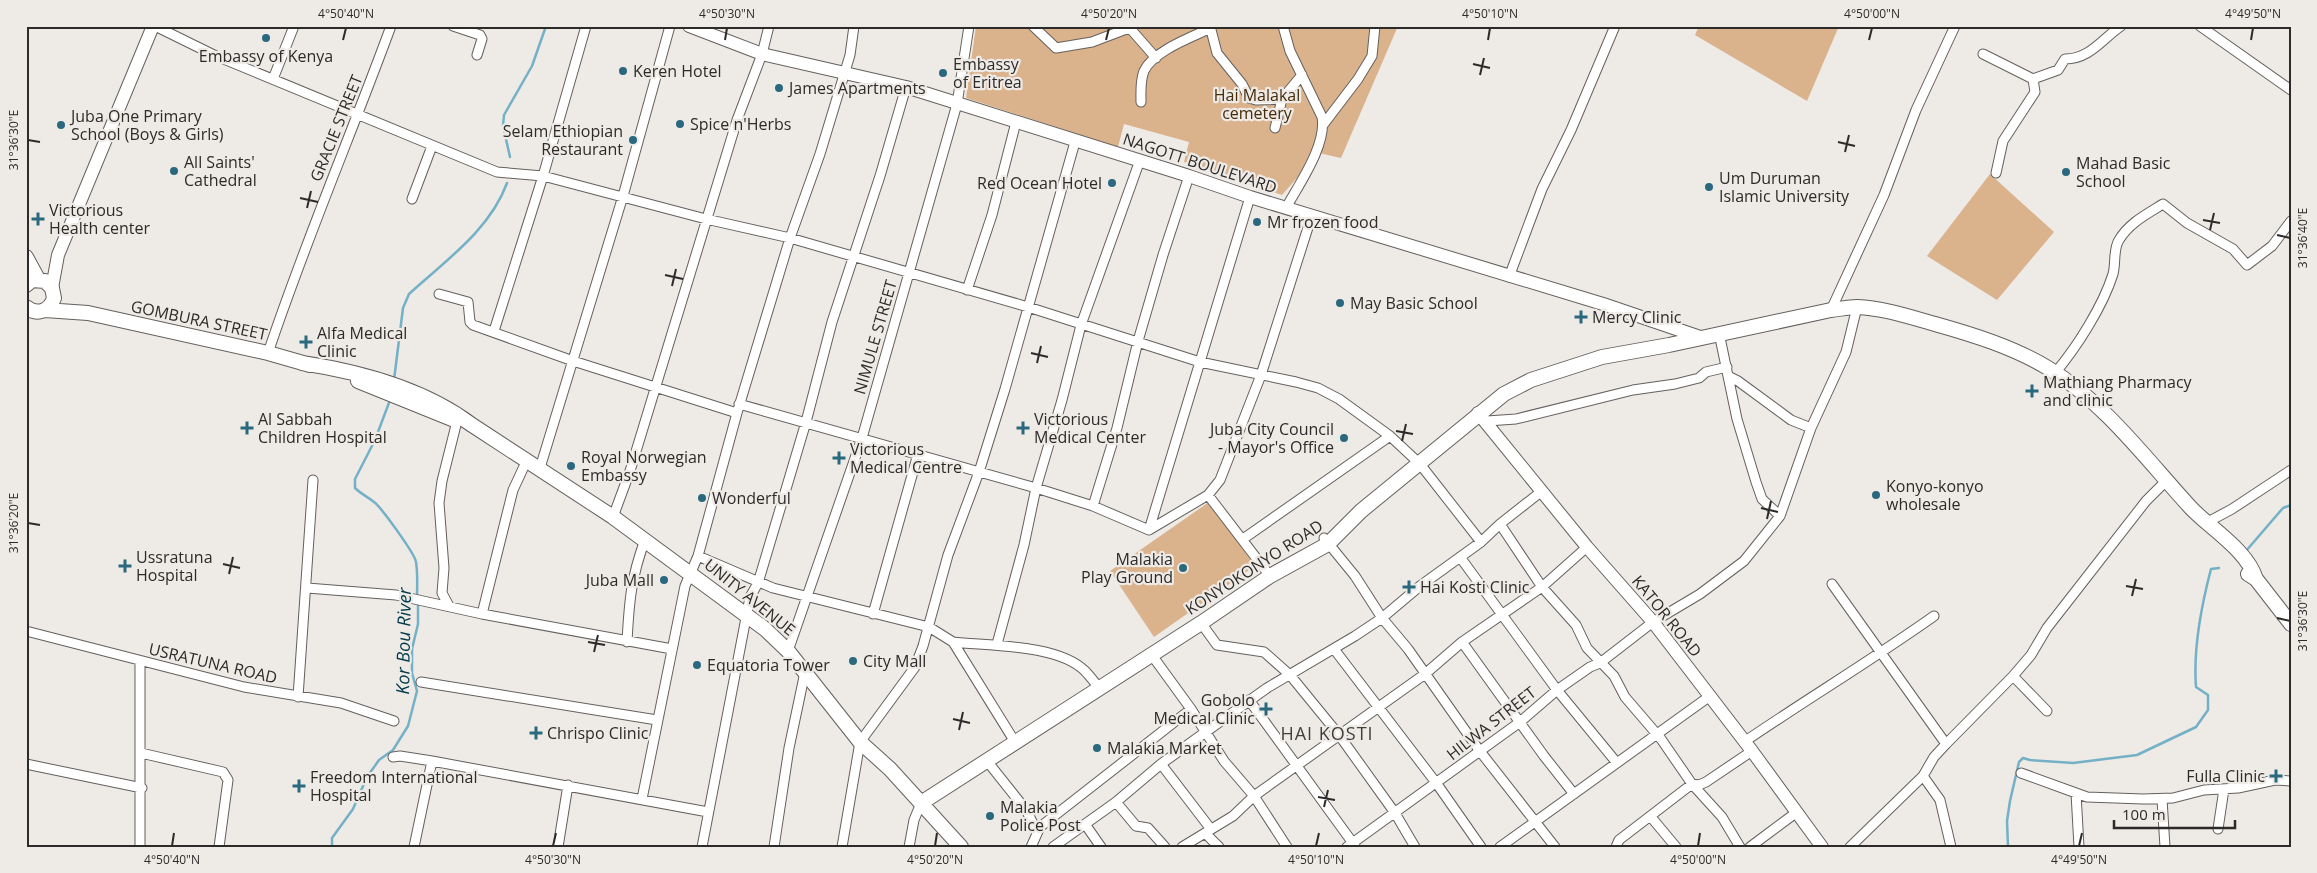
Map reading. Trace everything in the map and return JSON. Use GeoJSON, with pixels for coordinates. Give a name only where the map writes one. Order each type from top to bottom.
{"type":"FeatureCollection","features":[{"type":"Feature","properties":{"kind":"main road"},"geometry":{"type":"LineString","coordinates":[[26,257],[52,303],[33,312]]}},
{"type":"Feature","properties":{"kind":"main road","name":"GOMBURA STREET"},"geometry":{"type":"LineString","coordinates":[[42,285],[62,300],[88,313]]}},
{"type":"Feature","properties":{"kind":"main road","name":"KONYOKONYO ROAD"},"geometry":{"type":"LineString","coordinates":[[921,803],[1100,689],[1326,541],[1420,464],[1482,417],[1504,394],[1531,380],[1574,364],[1831,310],[1857,307],[1907,316],[1997,344],[2054,373],[2119,427],[2244,565],[2291,624]]}},
{"type":"Feature","properties":{"kind":"main road","name":"GOMBURA STREET"},"geometry":{"type":"LineString","coordinates":[[33,312],[88,313],[268,353],[393,390]]}},
{"type":"Feature","properties":{"kind":"main road","name":"GOMBURA STREET"},"geometry":{"type":"LineString","coordinates":[[302,363],[374,378],[393,390]]}},
{"type":"Feature","properties":{"kind":"main road","name":"UNITY AVENUE"},"geometry":{"type":"LineString","coordinates":[[393,390],[457,421],[472,425]]}},
{"type":"Feature","properties":{"kind":"main road","name":"UNITY AVENUE"},"geometry":{"type":"LineString","coordinates":[[393,390],[452,410],[472,425],[613,516],[747,616],[788,651],[860,742],[890,769],[961,847]]}},
{"type":"Feature","properties":{"kind":"street"},"geometry":{"type":"LineString","coordinates":[[42,285],[58,255],[154,26],[214,55],[497,172],[543,176],[706,219],[790,238],[1028,307],[1200,362],[1318,388],[1339,399],[1390,436],[1420,464],[1481,542]]}},
{"type":"Feature","properties":{"kind":"street"},"geometry":{"type":"LineString","coordinates":[[273,79],[294,26]]}},
{"type":"Feature","properties":{"kind":"street","name":"GRACIE STREET"},"geometry":{"type":"LineString","coordinates":[[268,353],[301,256],[358,115],[391,26]]}},
{"type":"Feature","properties":{"kind":"street"},"geometry":{"type":"LineString","coordinates":[[453,26],[480,35],[482,39],[478,55]]}},
{"type":"Feature","properties":{"kind":"street"},"geometry":{"type":"LineString","coordinates":[[494,331],[543,176],[586,26]]}},
{"type":"Feature","properties":{"kind":"street"},"geometry":{"type":"LineString","coordinates":[[540,468],[623,196],[670,26]]}},
{"type":"Feature","properties":{"kind":"street","name":"NAGOTT BOULEVARD"},"geometry":{"type":"LineString","coordinates":[[690,26],[762,54],[906,87],[1075,142],[1140,160],[1250,197],[1603,304],[1700,337]]}},
{"type":"Feature","properties":{"kind":"street"},"geometry":{"type":"LineString","coordinates":[[613,516],[629,477],[736,120],[762,54],[769,26]]}},
{"type":"Feature","properties":{"kind":"street"},"geometry":{"type":"LineString","coordinates":[[642,799],[685,586],[698,556],[738,409],[790,238],[813,178],[843,73],[850,55],[854,26]]}},
{"type":"Feature","properties":{"kind":"street","name":"NIMULE STREET"},"geometry":{"type":"LineString","coordinates":[[788,651],[862,438],[957,104],[968,26]]}},
{"type":"Feature","properties":{"kind":"street"},"geometry":{"type":"LineString","coordinates":[[1033,26],[1056,48],[1092,42],[1128,27],[1152,51],[1156,58]]}},
{"type":"Feature","properties":{"kind":"street"},"geometry":{"type":"LineString","coordinates":[[1283,26],[1290,51],[1323,125]]}},
{"type":"Feature","properties":{"kind":"street"},"geometry":{"type":"LineString","coordinates":[[1286,208],[1311,163],[1321,138],[1323,125],[1358,79],[1372,56],[1375,26]]}},
{"type":"Feature","properties":{"kind":"street"},"geometry":{"type":"LineString","coordinates":[[1509,276],[1542,189],[1571,130],[1615,26]]}},
{"type":"Feature","properties":{"kind":"street"},"geometry":{"type":"LineString","coordinates":[[1831,310],[1884,195],[1916,110],[1955,26]]}},
{"type":"Feature","properties":{"kind":"street"},"geometry":{"type":"LineString","coordinates":[[1983,54],[2034,79],[2058,70],[2065,59],[2075,59],[2088,54],[2121,26]]}},
{"type":"Feature","properties":{"kind":"street"},"geometry":{"type":"LineString","coordinates":[[2200,26],[2291,90]]}},
{"type":"Feature","properties":{"kind":"street"},"geometry":{"type":"LineString","coordinates":[[1141,102],[1140,84],[1145,69],[1156,58],[1210,27],[1217,53],[1235,73],[1249,98],[1256,100],[1282,99]]}},
{"type":"Feature","properties":{"kind":"street"},"geometry":{"type":"LineString","coordinates":[[1276,128],[1282,99],[1302,75]]}},
{"type":"Feature","properties":{"kind":"street"},"geometry":{"type":"LineString","coordinates":[[1996,172],[2003,141],[2034,92],[2034,79]]}},
{"type":"Feature","properties":{"kind":"street"},"geometry":{"type":"LineString","coordinates":[[702,847],[750,597],[758,583],[806,422],[832,322],[880,176],[906,87]]}},
{"type":"Feature","properties":{"kind":"street"},"geometry":{"type":"LineString","coordinates":[[967,290],[992,215],[1016,122]]}},
{"type":"Feature","properties":{"kind":"street"},"geometry":{"type":"LineString","coordinates":[[842,847],[860,742],[915,667],[929,627],[948,555],[979,472],[1075,142]]}},
{"type":"Feature","properties":{"kind":"street"},"geometry":{"type":"LineString","coordinates":[[412,199],[432,146]]}},
{"type":"Feature","properties":{"kind":"street"},"geometry":{"type":"LineString","coordinates":[[997,644],[1024,545],[1036,488],[1082,324],[1140,160]]}},
{"type":"Feature","properties":{"kind":"street"},"geometry":{"type":"LineString","coordinates":[[1093,506],[1118,428],[1138,341],[1163,256],[1190,176]]}},
{"type":"Feature","properties":{"kind":"street"},"geometry":{"type":"LineString","coordinates":[[1148,530],[1250,197]]}},
{"type":"Feature","properties":{"kind":"street"},"geometry":{"type":"LineString","coordinates":[[2054,373],[2080,337],[2103,296],[2113,272],[2117,241],[2131,224],[2163,204],[2187,223],[2233,250],[2247,265],[2272,246],[2291,221]]}},
{"type":"Feature","properties":{"kind":"street"},"geometry":{"type":"LineString","coordinates":[[1148,530],[1208,495],[1220,480],[1261,375],[1312,215]]}},
{"type":"Feature","properties":{"kind":"street"},"geometry":{"type":"LineString","coordinates":[[439,294],[468,302],[472,324],[573,361],[656,388],[738,409],[806,422],[1036,488],[1093,506],[1148,530]]}},
{"type":"Feature","properties":{"kind":"street","name":"HILWA STREET"},"geometry":{"type":"LineString","coordinates":[[1352,845],[1437,784],[1479,750],[1520,722],[1557,690],[1590,667],[1600,663],[1653,622],[1700,594],[1744,561],[1780,516],[1811,428],[1839,370],[1852,331],[1857,307]]}},
{"type":"Feature","properties":{"kind":"street"},"geometry":{"type":"LineString","coordinates":[[1720,333],[1738,419],[1762,499],[1780,516]]}},
{"type":"Feature","properties":{"kind":"street"},"geometry":{"type":"LineString","coordinates":[[1482,417],[1516,419],[1633,390],[1699,378],[1706,372],[1728,371],[1738,381],[1791,420],[1811,428]]}},
{"type":"Feature","properties":{"kind":"street","name":"KATOR ROAD"},"geometry":{"type":"LineString","coordinates":[[1482,417],[1587,547],[1653,622],[1822,847]]}},
{"type":"Feature","properties":{"kind":"street"},"geometry":{"type":"LineString","coordinates":[[449,606],[442,593],[443,553],[439,503],[444,472],[457,421]]}},
{"type":"Feature","properties":{"kind":"street"},"geometry":{"type":"LineString","coordinates":[[1243,539],[1390,436]]}},
{"type":"Feature","properties":{"kind":"street"},"geometry":{"type":"LineString","coordinates":[[874,614],[918,454]]}},
{"type":"Feature","properties":{"kind":"street"},"geometry":{"type":"LineString","coordinates":[[482,614],[513,490],[527,460]]}},
{"type":"Feature","properties":{"kind":"street"},"geometry":{"type":"LineString","coordinates":[[2212,529],[2248,499],[2291,470]]}},
{"type":"Feature","properties":{"kind":"street"},"geometry":{"type":"LineString","coordinates":[[298,697],[313,480]]}},
{"type":"Feature","properties":{"kind":"street"},"geometry":{"type":"LineString","coordinates":[[1850,847],[1923,776],[1934,757],[2013,676],[2031,655],[2047,628],[2096,568],[2146,501],[2166,481]]}},
{"type":"Feature","properties":{"kind":"street"},"geometry":{"type":"LineString","coordinates":[[1053,847],[1116,802],[1161,764],[1249,700],[1382,618],[1460,556],[1481,542],[1500,524],[1542,491]]}},
{"type":"Feature","properties":{"kind":"street"},"geometry":{"type":"LineString","coordinates":[[1208,495],[1270,576]]}},
{"type":"Feature","properties":{"kind":"street"},"geometry":{"type":"LineString","coordinates":[[1500,524],[1542,587],[1576,625],[1587,648],[1614,676],[1625,697],[1656,734],[1692,784],[1722,817],[1740,847]]}},
{"type":"Feature","properties":{"kind":"street"},"geometry":{"type":"LineString","coordinates":[[627,642],[630,592],[636,564],[645,540]]}},
{"type":"Feature","properties":{"kind":"street"},"geometry":{"type":"LineString","coordinates":[[1326,541],[1355,576],[1382,618],[1479,750],[1555,847]]}},
{"type":"Feature","properties":{"kind":"street"},"geometry":{"type":"LineString","coordinates":[[1182,847],[1232,816],[1254,796],[1425,674],[1462,642],[1542,587],[1587,547]]}},
{"type":"Feature","properties":{"kind":"street"},"geometry":{"type":"LineString","coordinates":[[698,556],[758,583],[806,598],[929,627],[953,642],[1015,742]]}},
{"type":"Feature","properties":{"kind":"street"},"geometry":{"type":"LineString","coordinates":[[1460,556],[1557,690],[1617,763]]}},
{"type":"Feature","properties":{"kind":"street"},"geometry":{"type":"LineString","coordinates":[[1832,584],[1946,744]]}},
{"type":"Feature","properties":{"kind":"street"},"geometry":{"type":"LineString","coordinates":[[307,588],[396,595],[482,614],[672,650]]}},
{"type":"Feature","properties":{"kind":"street"},"geometry":{"type":"LineString","coordinates":[[1617,847],[1619,840],[1692,784],[1698,785],[1706,782],[1804,701],[1881,654],[1934,616]]}},
{"type":"Feature","properties":{"kind":"street"},"geometry":{"type":"LineString","coordinates":[[1201,623],[1217,645],[1264,652],[1290,676],[1339,735],[1395,813],[1415,847]]}},
{"type":"Feature","properties":{"kind":"street","name":"USRATUNA ROAD"},"geometry":{"type":"LineString","coordinates":[[26,631],[244,687],[341,703],[394,721]]}},
{"type":"Feature","properties":{"kind":"street"},"geometry":{"type":"LineString","coordinates":[[953,642],[997,644],[1050,654],[1084,670],[1100,689]]}},
{"type":"Feature","properties":{"kind":"street"},"geometry":{"type":"LineString","coordinates":[[1462,642],[1574,794]]}},
{"type":"Feature","properties":{"kind":"street"},"geometry":{"type":"LineString","coordinates":[[1334,649],[1437,784],[1481,847]]}},
{"type":"Feature","properties":{"kind":"street"},"geometry":{"type":"LineString","coordinates":[[1151,654],[1191,709],[1224,761],[1254,796],[1286,847]]}},
{"type":"Feature","properties":{"kind":"street"},"geometry":{"type":"LineString","coordinates":[[140,661],[142,788],[140,847]]}},
{"type":"Feature","properties":{"kind":"street"},"geometry":{"type":"LineString","coordinates":[[774,847],[789,748],[805,672]]}},
{"type":"Feature","properties":{"kind":"street"},"geometry":{"type":"LineString","coordinates":[[2013,676],[2046,711]]}},
{"type":"Feature","properties":{"kind":"street"},"geometry":{"type":"LineString","coordinates":[[422,682],[657,720]]}},
{"type":"Feature","properties":{"kind":"street"},"geometry":{"type":"LineString","coordinates":[[1500,847],[1710,696]]}},
{"type":"Feature","properties":{"kind":"street"},"geometry":{"type":"LineString","coordinates":[[1249,700],[1352,845]]}},
{"type":"Feature","properties":{"kind":"street"},"geometry":{"type":"LineString","coordinates":[[1031,847],[1037,831],[1191,709]]}},
{"type":"Feature","properties":{"kind":"street"},"geometry":{"type":"LineString","coordinates":[[141,753],[223,772],[228,780],[219,847]]}},
{"type":"Feature","properties":{"kind":"street"},"geometry":{"type":"LineString","coordinates":[[393,757],[400,756],[432,761],[708,812]]}},
{"type":"Feature","properties":{"kind":"street"},"geometry":{"type":"LineString","coordinates":[[414,847],[432,761]]}},
{"type":"Feature","properties":{"kind":"street"},"geometry":{"type":"LineString","coordinates":[[987,761],[1026,810],[1037,831]]}},
{"type":"Feature","properties":{"kind":"street"},"geometry":{"type":"LineString","coordinates":[[26,764],[142,788]]}},
{"type":"Feature","properties":{"kind":"street"},"geometry":{"type":"LineString","coordinates":[[1161,764],[1219,847]]}},
{"type":"Feature","properties":{"kind":"street"},"geometry":{"type":"LineString","coordinates":[[2021,773],[2088,796],[2162,799],[2204,790],[2243,787],[2275,780],[2291,781]]}},
{"type":"Feature","properties":{"kind":"street"},"geometry":{"type":"LineString","coordinates":[[1923,776],[1940,800],[1951,847]]}},
{"type":"Feature","properties":{"kind":"street"},"geometry":{"type":"LineString","coordinates":[[558,847],[568,785]]}},
{"type":"Feature","properties":{"kind":"street"},"geometry":{"type":"LineString","coordinates":[[2218,829],[2224,789]]}},
{"type":"Feature","properties":{"kind":"street"},"geometry":{"type":"LineString","coordinates":[[2076,793],[2079,847]]}},
{"type":"Feature","properties":{"kind":"street"},"geometry":{"type":"LineString","coordinates":[[2162,799],[2165,847]]}},
{"type":"Feature","properties":{"kind":"street"},"geometry":{"type":"LineString","coordinates":[[1116,802],[1136,826],[1148,828],[1164,847]]}},
{"type":"Feature","properties":{"kind":"street"},"geometry":{"type":"LineString","coordinates":[[909,847],[914,820],[921,803]]}},
{"type":"Feature","properties":{"kind":"street"},"geometry":{"type":"LineString","coordinates":[[1750,847],[1796,812]]}},
{"type":"Feature","properties":{"kind":"street"},"geometry":{"type":"LineString","coordinates":[[1650,817],[1676,847]]}},
{"type":"Feature","properties":{"kind":"street"},"geometry":{"type":"LineString","coordinates":[[1085,824],[1101,847]]}},
{"type":"Feature","properties":{"kind":"green space","name":"Hai Malakal cemetery"},"geometry":{"type":"Polygon","coordinates":[[[976,26],[1398,26],[1341,158],[1319,153],[1282,195],[1184,162],[1189,142],[1124,124],[1118,147],[966,98],[976,26]]]}},
{"type":"Feature","properties":{"kind":"green space"},"geometry":{"type":"Polygon","coordinates":[[[1699,26],[1839,26],[1807,101],[1695,35],[1699,26]]]}},
{"type":"Feature","properties":{"kind":"green space"},"geometry":{"type":"Polygon","coordinates":[[[1990,174],[2054,232],[1997,300],[1927,256],[1990,174]]]}},
{"type":"Feature","properties":{"kind":"green space","name":"Malakia Play Ground"},"geometry":{"type":"Polygon","coordinates":[[[1209,502],[1255,566],[1154,637],[1110,571],[1209,502]]]}},
{"type":"Feature","properties":{"kind":"waterway","name":"Kor Bou River"},"geometry":{"type":"LineString","coordinates":[[510,157],[503,126],[504,115],[532,66],[546,26]]}},
{"type":"Feature","properties":{"kind":"waterway","name":"Kor Bou River"},"geometry":{"type":"LineString","coordinates":[[394,380],[403,308],[409,294],[478,230],[490,216],[507,183]]}},
{"type":"Feature","properties":{"kind":"waterway","name":"Kor Bou River"},"geometry":{"type":"LineString","coordinates":[[390,400],[375,440],[355,479],[355,488],[378,506],[414,557],[417,571],[417,598]]}},
{"type":"Feature","properties":{"kind":"waterway"},"geometry":{"type":"LineString","coordinates":[[2246,551],[2283,508],[2291,505]]}},
{"type":"Feature","properties":{"kind":"waterway"},"geometry":{"type":"LineString","coordinates":[[2008,847],[2007,821],[2010,801],[2019,762],[2023,758],[2073,763],[2137,755],[2196,727],[2208,710],[2208,695],[2196,687],[2195,672],[2199,628],[2211,569],[2219,568]]}},
{"type":"Feature","properties":{"kind":"waterway","name":"Kor Bou River"},"geometry":{"type":"LineString","coordinates":[[332,847],[332,838],[353,809],[367,777],[379,760],[393,750],[408,726],[417,691],[412,673],[412,649],[418,624],[418,603]]}},
{"type":"Feature","properties":{"kind":"place","name":"Embassy of Kenya"},"geometry":{"type":"Point","coordinates":[266,38]}},
{"type":"Feature","properties":{"kind":"place","name":"Keren Hotel"},"geometry":{"type":"Point","coordinates":[623,71]}},
{"type":"Feature","properties":{"kind":"place","name":"Embassy of Eritrea"},"geometry":{"type":"Point","coordinates":[943,73]}},
{"type":"Feature","properties":{"kind":"place","name":"James Apartments"},"geometry":{"type":"Point","coordinates":[779,88]}},
{"type":"Feature","properties":{"kind":"place","name":"Spice n'Herbs"},"geometry":{"type":"Point","coordinates":[680,124]}},
{"type":"Feature","properties":{"kind":"place","name":"Juba One Primary School (Boys & Girls)"},"geometry":{"type":"Point","coordinates":[61,125]}},
{"type":"Feature","properties":{"kind":"place","name":"Selam Ethiopian Restaurant"},"geometry":{"type":"Point","coordinates":[633,140]}},
{"type":"Feature","properties":{"kind":"place","name":"All Saints' Cathedral"},"geometry":{"type":"Point","coordinates":[174,171]}},
{"type":"Feature","properties":{"kind":"place","name":"Mahad Basic School"},"geometry":{"type":"Point","coordinates":[2066,172]}},
{"type":"Feature","properties":{"kind":"place","name":"Red Ocean Hotel"},"geometry":{"type":"Point","coordinates":[1112,183]}},
{"type":"Feature","properties":{"kind":"place","name":"Um Duruman Islamic University"},"geometry":{"type":"Point","coordinates":[1709,187]}},
{"type":"Feature","properties":{"kind":"place","name":"Victorious Health center"},"geometry":{"type":"Point","coordinates":[38,219]}},
{"type":"Feature","properties":{"kind":"place","name":"Mr frozen food"},"geometry":{"type":"Point","coordinates":[1257,222]}},
{"type":"Feature","properties":{"kind":"place","name":"May Basic School"},"geometry":{"type":"Point","coordinates":[1340,303]}},
{"type":"Feature","properties":{"kind":"place","name":"Mercy Clinic"},"geometry":{"type":"Point","coordinates":[1581,317]}},
{"type":"Feature","properties":{"kind":"place","name":"Alfa Medical Clinic"},"geometry":{"type":"Point","coordinates":[306,342]}},
{"type":"Feature","properties":{"kind":"place","name":"Mathiang Pharmacy and clinic"},"geometry":{"type":"Point","coordinates":[2032,391]}},
{"type":"Feature","properties":{"kind":"place","name":"Al Sabbah Children Hospital"},"geometry":{"type":"Point","coordinates":[247,428]}},
{"type":"Feature","properties":{"kind":"place","name":"Victorious Medical Center"},"geometry":{"type":"Point","coordinates":[1023,428]}},
{"type":"Feature","properties":{"kind":"place","name":"Juba City Council - Mayor's Office"},"geometry":{"type":"Point","coordinates":[1344,438]}},
{"type":"Feature","properties":{"kind":"place","name":"Victorious Medical Centre"},"geometry":{"type":"Point","coordinates":[839,458]}},
{"type":"Feature","properties":{"kind":"place","name":"Royal Norwegian Embassy"},"geometry":{"type":"Point","coordinates":[571,466]}},
{"type":"Feature","properties":{"kind":"place","name":"Konyo-konyo wholesale"},"geometry":{"type":"Point","coordinates":[1876,495]}},
{"type":"Feature","properties":{"kind":"place","name":"Wonderful"},"geometry":{"type":"Point","coordinates":[702,498]}},
{"type":"Feature","properties":{"kind":"place","name":"Ussratuna Hospital"},"geometry":{"type":"Point","coordinates":[125,566]}},
{"type":"Feature","properties":{"kind":"place","name":"Malakia Play Ground"},"geometry":{"type":"Point","coordinates":[1183,568]}},
{"type":"Feature","properties":{"kind":"place","name":"Juba Mall"},"geometry":{"type":"Point","coordinates":[664,580]}},
{"type":"Feature","properties":{"kind":"place","name":"Hai Kosti Clinic"},"geometry":{"type":"Point","coordinates":[1409,587]}},
{"type":"Feature","properties":{"kind":"place","name":"City Mall"},"geometry":{"type":"Point","coordinates":[853,661]}},
{"type":"Feature","properties":{"kind":"place","name":"Equatoria Tower"},"geometry":{"type":"Point","coordinates":[697,665]}},
{"type":"Feature","properties":{"kind":"place","name":"Gobolo Medical Clinic"},"geometry":{"type":"Point","coordinates":[1266,709]}},
{"type":"Feature","properties":{"kind":"place","name":"Chrispo Clinic"},"geometry":{"type":"Point","coordinates":[536,733]}},
{"type":"Feature","properties":{"kind":"place","name":"Malakia Market"},"geometry":{"type":"Point","coordinates":[1097,748]}},
{"type":"Feature","properties":{"kind":"place","name":"Fulla Clinic"},"geometry":{"type":"Point","coordinates":[2276,776]}},
{"type":"Feature","properties":{"kind":"place","name":"Freedom International Hospital"},"geometry":{"type":"Point","coordinates":[299,786]}},
{"type":"Feature","properties":{"kind":"place","name":"Malakia Police Post"},"geometry":{"type":"Point","coordinates":[990,816]}},
{"type":"Feature","properties":{"kind":"district","name":"HAI KOSTI"},"geometry":{"type":"Point","coordinates":[1327,733]}}]}
